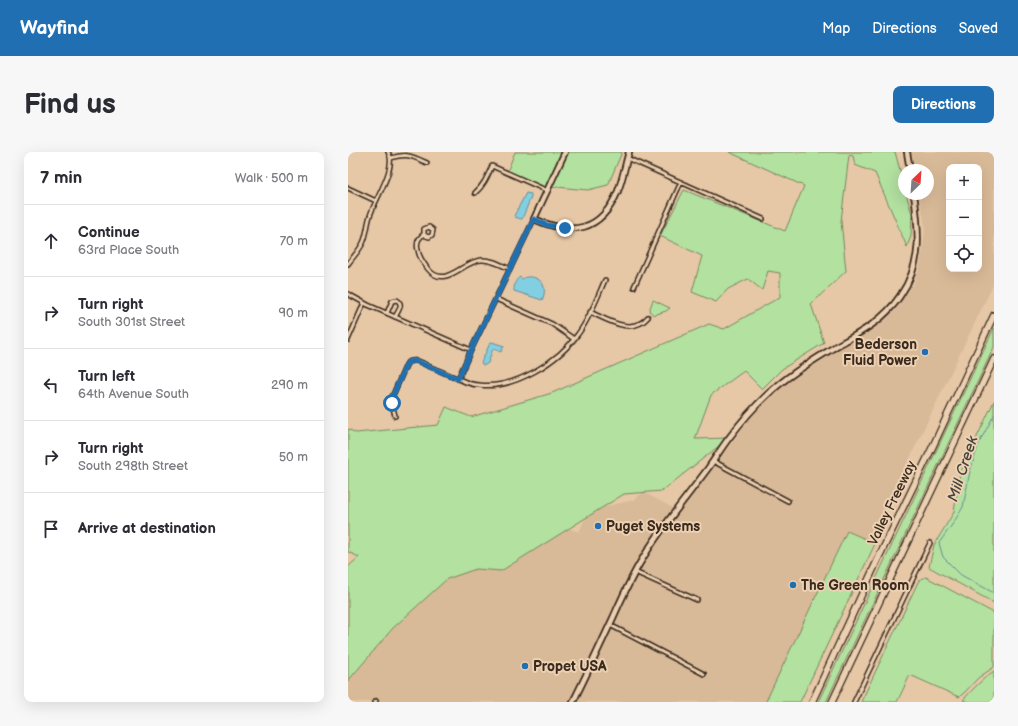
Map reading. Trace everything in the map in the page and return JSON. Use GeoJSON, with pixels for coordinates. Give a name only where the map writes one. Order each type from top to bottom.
{"type":"FeatureCollection","features":[{"type":"Feature","properties":{"kind":"highway","name":"Valley Freeway"},"geometry":{"type":"LineString","coordinates":[[812,702],[994,315]]}},
{"type":"Feature","properties":{"kind":"highway"},"geometry":{"type":"LineString","coordinates":[[832,702],[994,359]]}},
{"type":"Feature","properties":{"kind":"main road"},"geometry":{"type":"LineString","coordinates":[[565,152],[534,219],[552,226],[570,229],[588,226],[606,211],[618,190],[629,152]]}},
{"type":"Feature","properties":{"kind":"main road"},"geometry":{"type":"LineString","coordinates":[[907,152],[909,164]]}},
{"type":"Feature","properties":{"kind":"main road"},"geometry":{"type":"LineString","coordinates":[[573,702],[642,559],[657,536],[741,422],[780,384],[827,352],[868,328],[882,317],[898,300],[909,280],[917,256],[919,239],[915,200]]}},
{"type":"Feature","properties":{"kind":"street"},"geometry":{"type":"LineString","coordinates":[[348,264],[364,240],[370,216],[389,171],[390,155],[388,152]]}},
{"type":"Feature","properties":{"kind":"street"},"geometry":{"type":"LineString","coordinates":[[390,158],[406,155],[427,163]]}},
{"type":"Feature","properties":{"kind":"street"},"geometry":{"type":"LineString","coordinates":[[627,158],[763,219]]}},
{"type":"Feature","properties":{"kind":"street"},"geometry":{"type":"LineString","coordinates":[[474,193],[481,187],[492,166],[548,191]]}},
{"type":"Feature","properties":{"kind":"street"},"geometry":{"type":"LineString","coordinates":[[634,287],[681,182]]}},
{"type":"Feature","properties":{"kind":"street"},"geometry":{"type":"LineString","coordinates":[[348,188],[376,201]]}},
{"type":"Feature","properties":{"kind":"street"},"geometry":{"type":"LineString","coordinates":[[458,379],[534,219]]}},
{"type":"Feature","properties":{"kind":"street"},"geometry":{"type":"LineString","coordinates":[[424,234],[420,236],[417,243],[418,252],[428,268],[436,275],[449,275],[471,262],[480,260],[490,260],[510,269]]}},
{"type":"Feature","properties":{"kind":"street"},"geometry":{"type":"LineString","coordinates":[[395,416],[392,403],[393,395],[408,362],[416,361],[458,379],[480,385],[491,385],[526,377],[550,362],[563,352],[583,326],[605,280]]}},
{"type":"Feature","properties":{"kind":"street"},"geometry":{"type":"LineString","coordinates":[[348,294],[364,303],[471,350]]}},
{"type":"Feature","properties":{"kind":"street"},"geometry":{"type":"LineString","coordinates":[[496,299],[552,324],[574,339]]}},
{"type":"Feature","properties":{"kind":"street"},"geometry":{"type":"LineString","coordinates":[[387,313],[392,301],[397,300],[401,305],[396,317]]}},
{"type":"Feature","properties":{"kind":"street"},"geometry":{"type":"LineString","coordinates":[[348,340],[364,303]]}},
{"type":"Feature","properties":{"kind":"street"},"geometry":{"type":"LineString","coordinates":[[590,312],[625,326],[641,323],[648,317]]}},
{"type":"Feature","properties":{"kind":"street"},"geometry":{"type":"LineString","coordinates":[[713,461],[788,500]]}},
{"type":"Feature","properties":{"kind":"street"},"geometry":{"type":"LineString","coordinates":[[854,702],[930,543]]}},
{"type":"Feature","properties":{"kind":"street"},"geometry":{"type":"LineString","coordinates":[[635,572],[697,600]]}},
{"type":"Feature","properties":{"kind":"street"},"geometry":{"type":"LineString","coordinates":[[610,625],[704,674]]}},
{"type":"Feature","properties":{"kind":"shaded area"},"geometry":{"type":"Polygon","coordinates":[[[912,152],[994,152],[994,283],[870,541],[847,531],[772,702],[348,702],[348,681],[393,628],[447,579],[476,569],[501,571],[568,528],[579,532],[589,510],[634,500],[643,492],[679,511],[759,407],[784,385],[893,312],[913,285],[919,270],[925,227],[920,200],[934,200],[934,164],[914,164],[912,152]]]}},
{"type":"Feature","properties":{"kind":"green space"},"geometry":{"type":"Polygon","coordinates":[[[515,152],[622,152],[608,185],[588,190],[557,187],[549,188],[548,191],[507,172],[515,152]]]}},
{"type":"Feature","properties":{"kind":"green space"},"geometry":{"type":"Polygon","coordinates":[[[729,152],[895,152],[898,164],[898,200],[908,200],[912,214],[911,236],[907,247],[875,173],[855,165],[853,156],[849,155],[841,221],[846,271],[811,304],[824,343],[782,369],[762,389],[744,371],[711,395],[695,439],[729,438],[662,491],[624,494],[501,571],[476,569],[447,579],[393,628],[348,681],[348,567],[359,557],[348,552],[348,429],[356,433],[438,425],[446,407],[471,417],[552,393],[709,324],[724,329],[780,297],[780,273],[768,271],[762,290],[748,279],[728,289],[716,302],[692,292],[702,256],[660,236],[684,190],[785,231],[804,186],[729,152]]]}},
{"type":"Feature","properties":{"kind":"green space"},"geometry":{"type":"Polygon","coordinates":[[[653,300],[670,308],[654,315],[649,311],[653,300]]]}},
{"type":"Feature","properties":{"kind":"green space"},"geometry":{"type":"Polygon","coordinates":[[[994,328],[994,347],[826,702],[818,702],[994,328]]]}},
{"type":"Feature","properties":{"kind":"green space"},"geometry":{"type":"Polygon","coordinates":[[[994,401],[994,603],[929,567],[934,545],[954,512],[960,473],[994,401]]]}},
{"type":"Feature","properties":{"kind":"green space"},"geometry":{"type":"Polygon","coordinates":[[[847,531],[870,541],[874,546],[800,702],[767,702],[766,701],[847,531]]]}},
{"type":"Feature","properties":{"kind":"green space"},"geometry":{"type":"Polygon","coordinates":[[[926,577],[994,613],[994,667],[978,678],[959,697],[910,675],[897,702],[861,702],[919,580],[926,577]]]}},
{"type":"Feature","properties":{"kind":"green space"},"geometry":{"type":"Polygon","coordinates":[[[994,671],[994,702],[968,702],[963,700],[974,688],[994,671]]]}},
{"type":"Feature","properties":{"kind":"water"},"geometry":{"type":"Polygon","coordinates":[[[526,193],[531,194],[531,197],[521,219],[514,216],[526,193]]]}},
{"type":"Feature","properties":{"kind":"water"},"geometry":{"type":"Polygon","coordinates":[[[520,277],[522,279],[532,277],[541,281],[544,289],[542,300],[514,291],[515,283],[520,277]]]}},
{"type":"Feature","properties":{"kind":"water"},"geometry":{"type":"Polygon","coordinates":[[[492,342],[504,346],[501,352],[494,349],[488,363],[483,365],[481,363],[490,343],[492,342]]]}},
{"type":"Feature","properties":{"kind":"waterway","name":"Mill Creek"},"geometry":{"type":"LineString","coordinates":[[994,415],[979,443],[970,471],[963,507],[939,543],[943,557],[961,575],[994,593]]}},
{"type":"Feature","properties":{"kind":"place","name":"Bederson Fluid Power"},"geometry":{"type":"Point","coordinates":[925,352]}},
{"type":"Feature","properties":{"kind":"place","name":"Puget Systems"},"geometry":{"type":"Point","coordinates":[598,526]}},
{"type":"Feature","properties":{"kind":"place","name":"The Green Room"},"geometry":{"type":"Point","coordinates":[793,585]}},
{"type":"Feature","properties":{"kind":"place","name":"Propet USA"},"geometry":{"type":"Point","coordinates":[525,666]}},
{"type":"Feature","properties":{"kind":"route"},"geometry":{"type":"LineString","coordinates":[[392,403],[393,395],[408,362],[416,361],[458,379],[534,219],[547,225],[565,228]]}}]}
